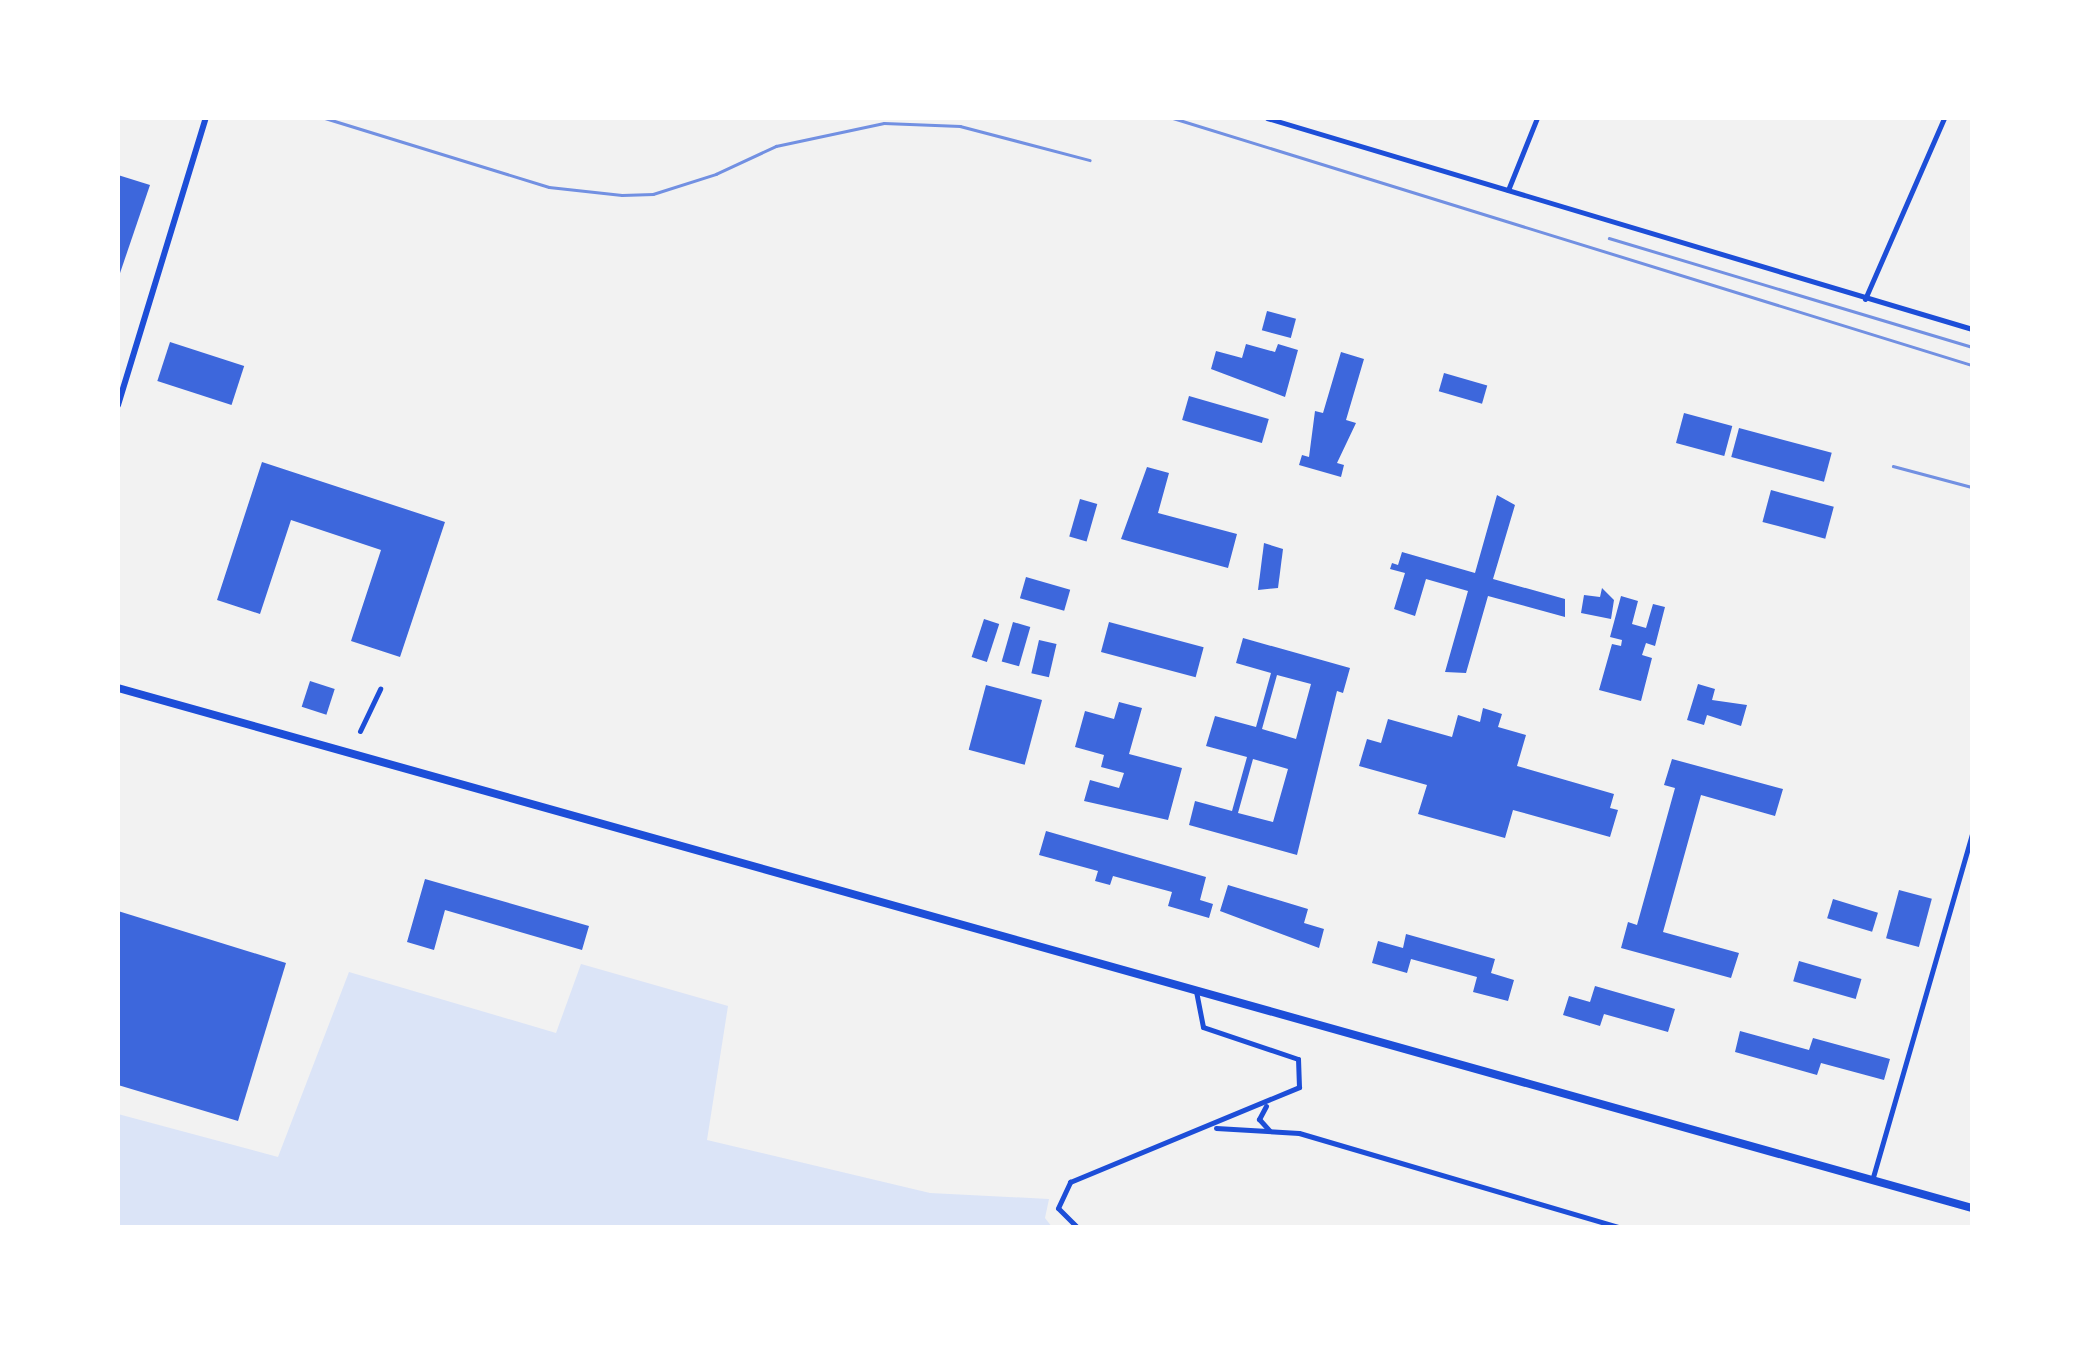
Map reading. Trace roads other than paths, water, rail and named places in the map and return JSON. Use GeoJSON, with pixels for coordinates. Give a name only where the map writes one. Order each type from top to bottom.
{"type":"FeatureCollection","features":[{"type":"Feature","properties":{"kind":"main road"},"geometry":{"type":"LineString","coordinates":[[118,688],[1196,992],[1874,1177],[1972,1208]]}},
{"type":"Feature","properties":{"kind":"street"},"geometry":{"type":"LineString","coordinates":[[118,404],[206,118]]}},
{"type":"Feature","properties":{"kind":"street"},"geometry":{"type":"LineString","coordinates":[[1267,118],[1972,329]]}},
{"type":"Feature","properties":{"kind":"street"},"geometry":{"type":"LineString","coordinates":[[1508,190],[1537,118]]}},
{"type":"Feature","properties":{"kind":"street"},"geometry":{"type":"LineString","coordinates":[[1865,299],[1944,118]]}},
{"type":"Feature","properties":{"kind":"street"},"geometry":{"type":"LineString","coordinates":[[360,731],[380,689]]}},
{"type":"Feature","properties":{"kind":"street"},"geometry":{"type":"LineString","coordinates":[[1874,1177],[1972,833]]}},
{"type":"Feature","properties":{"kind":"street"},"geometry":{"type":"LineString","coordinates":[[1078,1228],[1058,1208],[1070,1182],[1146,1146],[1213,1128],[1299,1087],[1298,1059],[1214,1036],[1199,1019],[1196,992]]}},
{"type":"Feature","properties":{"kind":"street"},"geometry":{"type":"LineString","coordinates":[[1268,1104],[1260,1120],[1269,1131]]}},
{"type":"Feature","properties":{"kind":"street"},"geometry":{"type":"LineString","coordinates":[[1213,1128],[1300,1133],[1621,1228]]}},
{"type":"Feature","properties":{"kind":"railway"},"geometry":{"type":"LineString","coordinates":[[325,118],[549,187],[622,195],[653,194],[716,174],[776,146],[884,123],[960,126],[1090,160]]}},
{"type":"Feature","properties":{"kind":"railway"},"geometry":{"type":"LineString","coordinates":[[1173,118],[1972,365]]}},
{"type":"Feature","properties":{"kind":"railway"},"geometry":{"type":"LineString","coordinates":[[1609,238],[1972,347]]}},
{"type":"Feature","properties":{"kind":"railway"},"geometry":{"type":"LineString","coordinates":[[1893,466],[1972,487]]}}]}
